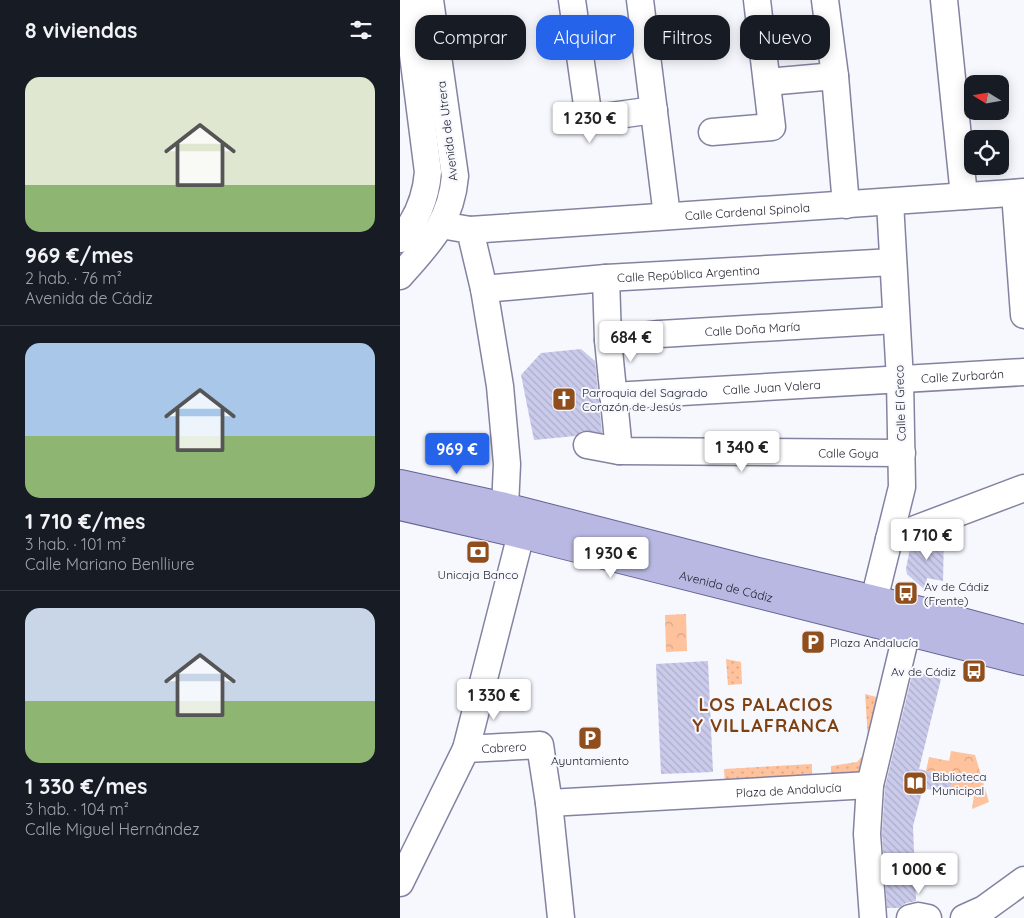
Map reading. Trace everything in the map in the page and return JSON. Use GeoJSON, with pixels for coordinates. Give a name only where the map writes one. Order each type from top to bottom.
{"type":"FeatureCollection","features":[{"type":"Feature","properties":{"kind":"main road","name":"Avenida de Cádiz"},"geometry":{"type":"LineString","coordinates":[[400,484],[505,507],[1024,638]]}},
{"type":"Feature","properties":{"kind":"main road","name":"Avenida de Cádiz"},"geometry":{"type":"LineString","coordinates":[[400,506],[521,534],[1024,662]]}},
{"type":"Feature","properties":{"kind":"street","name":"Avenida de Utrera"},"geometry":{"type":"LineString","coordinates":[[400,239],[417,215],[428,172],[407,58],[406,0]]}},
{"type":"Feature","properties":{"kind":"street","name":"Avenida de Utrera"},"geometry":{"type":"LineString","coordinates":[[400,276],[431,241],[441,225],[450,206],[455,176],[430,0]]}},
{"type":"Feature","properties":{"kind":"street"},"geometry":{"type":"LineString","coordinates":[[572,0],[580,124],[654,110]]}},
{"type":"Feature","properties":{"kind":"street"},"geometry":{"type":"LineString","coordinates":[[640,0],[667,216]]}},
{"type":"Feature","properties":{"kind":"street"},"geometry":{"type":"LineString","coordinates":[[712,132],[772,127],[757,0]]}},
{"type":"Feature","properties":{"kind":"street"},"geometry":{"type":"LineString","coordinates":[[825,0],[836,76],[846,205]]}},
{"type":"Feature","properties":{"kind":"street"},"geometry":{"type":"LineString","coordinates":[[944,0],[964,196]]}},
{"type":"Feature","properties":{"kind":"street"},"geometry":{"type":"LineString","coordinates":[[767,82],[836,76]]}},
{"type":"Feature","properties":{"kind":"street","name":"Calle Cardenal Spinola"},"geometry":{"type":"LineString","coordinates":[[441,225],[470,230],[1019,193]]}},
{"type":"Feature","properties":{"kind":"street"},"geometry":{"type":"LineString","coordinates":[[1019,193],[1024,315]]}},
{"type":"Feature","properties":{"kind":"street","name":"Calle El Greco"},"geometry":{"type":"LineString","coordinates":[[874,600],[902,487],[900,380],[890,202]]}},
{"type":"Feature","properties":{"kind":"street"},"geometry":{"type":"LineString","coordinates":[[400,883],[466,749],[521,534],[505,507],[507,464],[500,386],[484,289],[470,230]]}},
{"type":"Feature","properties":{"kind":"street","name":"Calle República Argentina"},"geometry":{"type":"LineString","coordinates":[[484,289],[606,278],[893,262]]}},
{"type":"Feature","properties":{"kind":"street"},"geometry":{"type":"LineString","coordinates":[[606,278],[608,340],[619,452]]}},
{"type":"Feature","properties":{"kind":"street","name":"Calle Doña María"},"geometry":{"type":"LineString","coordinates":[[608,340],[660,334],[896,320]]}},
{"type":"Feature","properties":{"kind":"street","name":"Calle Zurbarán"},"geometry":{"type":"LineString","coordinates":[[900,380],[1024,372]]}},
{"type":"Feature","properties":{"kind":"street","name":"Calle Juan Valera"},"geometry":{"type":"LineString","coordinates":[[613,396],[900,380]]}},
{"type":"Feature","properties":{"kind":"street","name":"Calle Goya"},"geometry":{"type":"LineString","coordinates":[[587,445],[619,452],[902,453]]}},
{"type":"Feature","properties":{"kind":"street"},"geometry":{"type":"LineString","coordinates":[[889,540],[1024,488]]}},
{"type":"Feature","properties":{"kind":"street"},"geometry":{"type":"LineString","coordinates":[[872,918],[867,834],[870,785],[907,632]]}},
{"type":"Feature","properties":{"kind":"street","name":"Cabrero"},"geometry":{"type":"LineString","coordinates":[[466,749],[540,745],[549,802]]}},
{"type":"Feature","properties":{"kind":"street","name":"Plaza de Andalucía"},"geometry":{"type":"LineString","coordinates":[[549,802],[870,785]]}},
{"type":"Feature","properties":{"kind":"street"},"geometry":{"type":"LineString","coordinates":[[549,802],[561,918]]}},
{"type":"Feature","properties":{"kind":"street"},"geometry":{"type":"LineString","coordinates":[[964,918],[984,909],[1024,880]]}},
{"type":"Feature","properties":{"kind":"street"},"geometry":{"type":"LineString","coordinates":[[910,918],[918,916],[928,918]]}},
{"type":"Feature","properties":{"kind":"green space"},"geometry":{"type":"Polygon","coordinates":[[[686,614],[687,651],[666,652],[665,615],[686,614]]]}},
{"type":"Feature","properties":{"kind":"green space"},"geometry":{"type":"Polygon","coordinates":[[[726,659],[741,662],[742,684],[728,685],[726,659]]]}},
{"type":"Feature","properties":{"kind":"green space"},"geometry":{"type":"Polygon","coordinates":[[[865,694],[884,699],[868,739],[865,694]]]}},
{"type":"Feature","properties":{"kind":"green space"},"geometry":{"type":"Polygon","coordinates":[[[951,751],[975,755],[989,802],[972,809],[974,795],[960,792],[958,796],[949,794],[953,778],[926,771],[929,757],[949,761],[951,751]]]}},
{"type":"Feature","properties":{"kind":"green space"},"geometry":{"type":"Polygon","coordinates":[[[865,753],[866,771],[831,779],[831,766],[857,762],[865,753]]]}},
{"type":"Feature","properties":{"kind":"green space"},"geometry":{"type":"Polygon","coordinates":[[[812,764],[812,779],[725,783],[724,769],[812,764]]]}},
{"type":"Feature","properties":{"kind":"building","name":"Parroquia del Sagrado Corazón de Jesús"},"geometry":{"type":"Polygon","coordinates":[[[581,349],[595,361],[602,433],[582,431],[575,436],[534,440],[521,375],[541,353],[581,349]]]}},
{"type":"Feature","properties":{"kind":"building"},"geometry":{"type":"Polygon","coordinates":[[[944,534],[943,581],[927,578],[925,590],[907,574],[906,569],[910,548],[944,534]]]}},
{"type":"Feature","properties":{"kind":"building"},"geometry":{"type":"Polygon","coordinates":[[[708,661],[713,772],[661,774],[656,664],[708,661]]]}},
{"type":"Feature","properties":{"kind":"building"},"geometry":{"type":"Polygon","coordinates":[[[913,671],[941,679],[919,769],[953,778],[949,794],[923,788],[913,826],[916,901],[906,903],[899,908],[887,908],[882,834],[885,787],[913,671]]]}},
{"type":"Feature","properties":{"kind":"place","name":"Parroquia del Sagrado Corazón de Jesús"},"geometry":{"type":"Point","coordinates":[564,399]}},
{"type":"Feature","properties":{"kind":"place","name":"Unicaja Banco"},"geometry":{"type":"Point","coordinates":[478,552]}},
{"type":"Feature","properties":{"kind":"place","name":"Av de Cádiz (Frente)"},"geometry":{"type":"Point","coordinates":[906,593]}},
{"type":"Feature","properties":{"kind":"place","name":"Plaza Andalucía"},"geometry":{"type":"Point","coordinates":[813,642]}},
{"type":"Feature","properties":{"kind":"place","name":"Av de Cádiz"},"geometry":{"type":"Point","coordinates":[974,671]}},
{"type":"Feature","properties":{"kind":"place","name":"Ayuntamiento"},"geometry":{"type":"Point","coordinates":[590,738]}},
{"type":"Feature","properties":{"kind":"place","name":"Biblioteca Municipal"},"geometry":{"type":"Point","coordinates":[915,783]}},
{"type":"Feature","properties":{"kind":"district","name":"LOS PALACIOS Y VILLAFRANCA"},"geometry":{"type":"Point","coordinates":[766,714]}}]}
